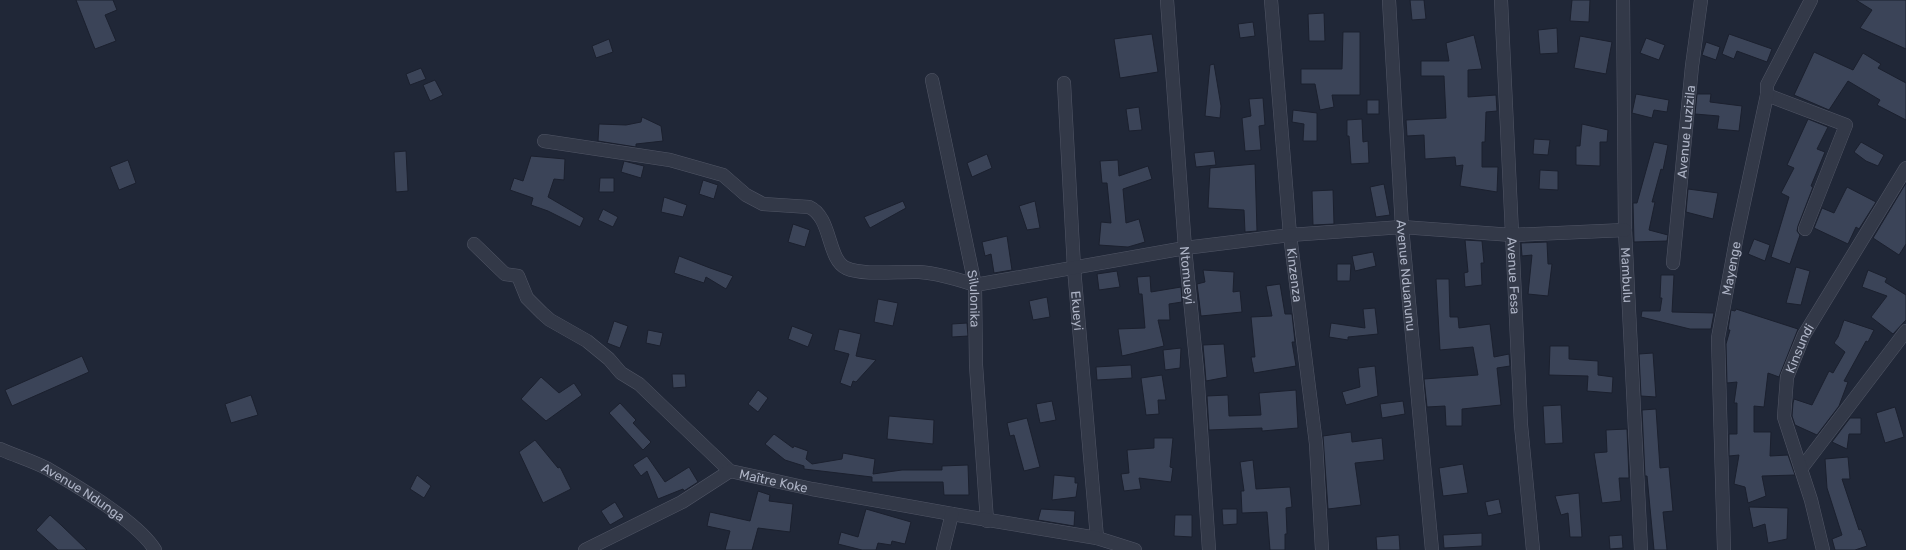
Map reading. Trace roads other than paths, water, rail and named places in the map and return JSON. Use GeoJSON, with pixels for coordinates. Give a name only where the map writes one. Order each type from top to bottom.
{"type":"FeatureCollection","features":[{"type":"Feature","properties":{"kind":"street","name":"Ntomueyi"},"geometry":{"type":"LineString","coordinates":[[1167,0],[1185,248],[1197,370],[1209,550]]}},
{"type":"Feature","properties":{"kind":"street","name":"Kinzenza"},"geometry":{"type":"LineString","coordinates":[[1271,0],[1290,235],[1316,444],[1322,550]]}},
{"type":"Feature","properties":{"kind":"street","name":"Avenue Nduanunu"},"geometry":{"type":"LineString","coordinates":[[1389,0],[1402,227],[1432,550]]}},
{"type":"Feature","properties":{"kind":"street","name":"Avenue Fesa"},"geometry":{"type":"LineString","coordinates":[[1501,0],[1521,425],[1534,550]]}},
{"type":"Feature","properties":{"kind":"street","name":"Mambulu"},"geometry":{"type":"LineString","coordinates":[[1623,0],[1625,230],[1641,550]]}},
{"type":"Feature","properties":{"kind":"street","name":"Avenue Luzizila"},"geometry":{"type":"LineString","coordinates":[[1673,263],[1692,66],[1701,0]]}},
{"type":"Feature","properties":{"kind":"street","name":"Mayenge"},"geometry":{"type":"LineString","coordinates":[[1724,550],[1718,338],[1737,235],[1767,95],[1767,85],[1812,0]]}},
{"type":"Feature","properties":{"kind":"street","name":"Silulonika"},"geometry":{"type":"LineString","coordinates":[[932,80],[975,285],[976,365],[987,520]]}},
{"type":"Feature","properties":{"kind":"street","name":"Ekueyi"},"geometry":{"type":"LineString","coordinates":[[1064,83],[1074,268],[1098,538]]}},
{"type":"Feature","properties":{"kind":"street"},"geometry":{"type":"LineString","coordinates":[[1767,95],[1846,125],[1805,229]]}},
{"type":"Feature","properties":{"kind":"street"},"geometry":{"type":"LineString","coordinates":[[544,141],[670,160],[723,175],[746,195],[763,204],[809,207],[815,210],[821,217],[837,259],[846,268],[870,272],[920,272],[946,276],[975,285],[1185,248],[1290,235],[1402,227],[1512,235],[1625,230]]}},
{"type":"Feature","properties":{"kind":"street","name":"Kinsundi"},"geometry":{"type":"LineString","coordinates":[[1823,550],[1801,469],[1784,417],[1787,377],[1804,335],[1906,168]]}},
{"type":"Feature","properties":{"kind":"street","name":"Maître Koke"},"geometry":{"type":"LineString","coordinates":[[474,244],[505,274],[518,276],[527,298],[550,320],[587,341],[609,359],[621,373],[639,384],[730,471],[812,489],[1098,538],[1135,550]]}},
{"type":"Feature","properties":{"kind":"street"},"geometry":{"type":"LineString","coordinates":[[1801,469],[1906,332]]}},
{"type":"Feature","properties":{"kind":"street","name":"Avenue Ndunga"},"geometry":{"type":"LineString","coordinates":[[0,449],[47,469],[109,508],[141,532],[155,550]]}},
{"type":"Feature","properties":{"kind":"street"},"geometry":{"type":"LineString","coordinates":[[585,550],[682,502],[730,471]]}},
{"type":"Feature","properties":{"kind":"street"},"geometry":{"type":"LineString","coordinates":[[943,550],[952,514]]}}]}
